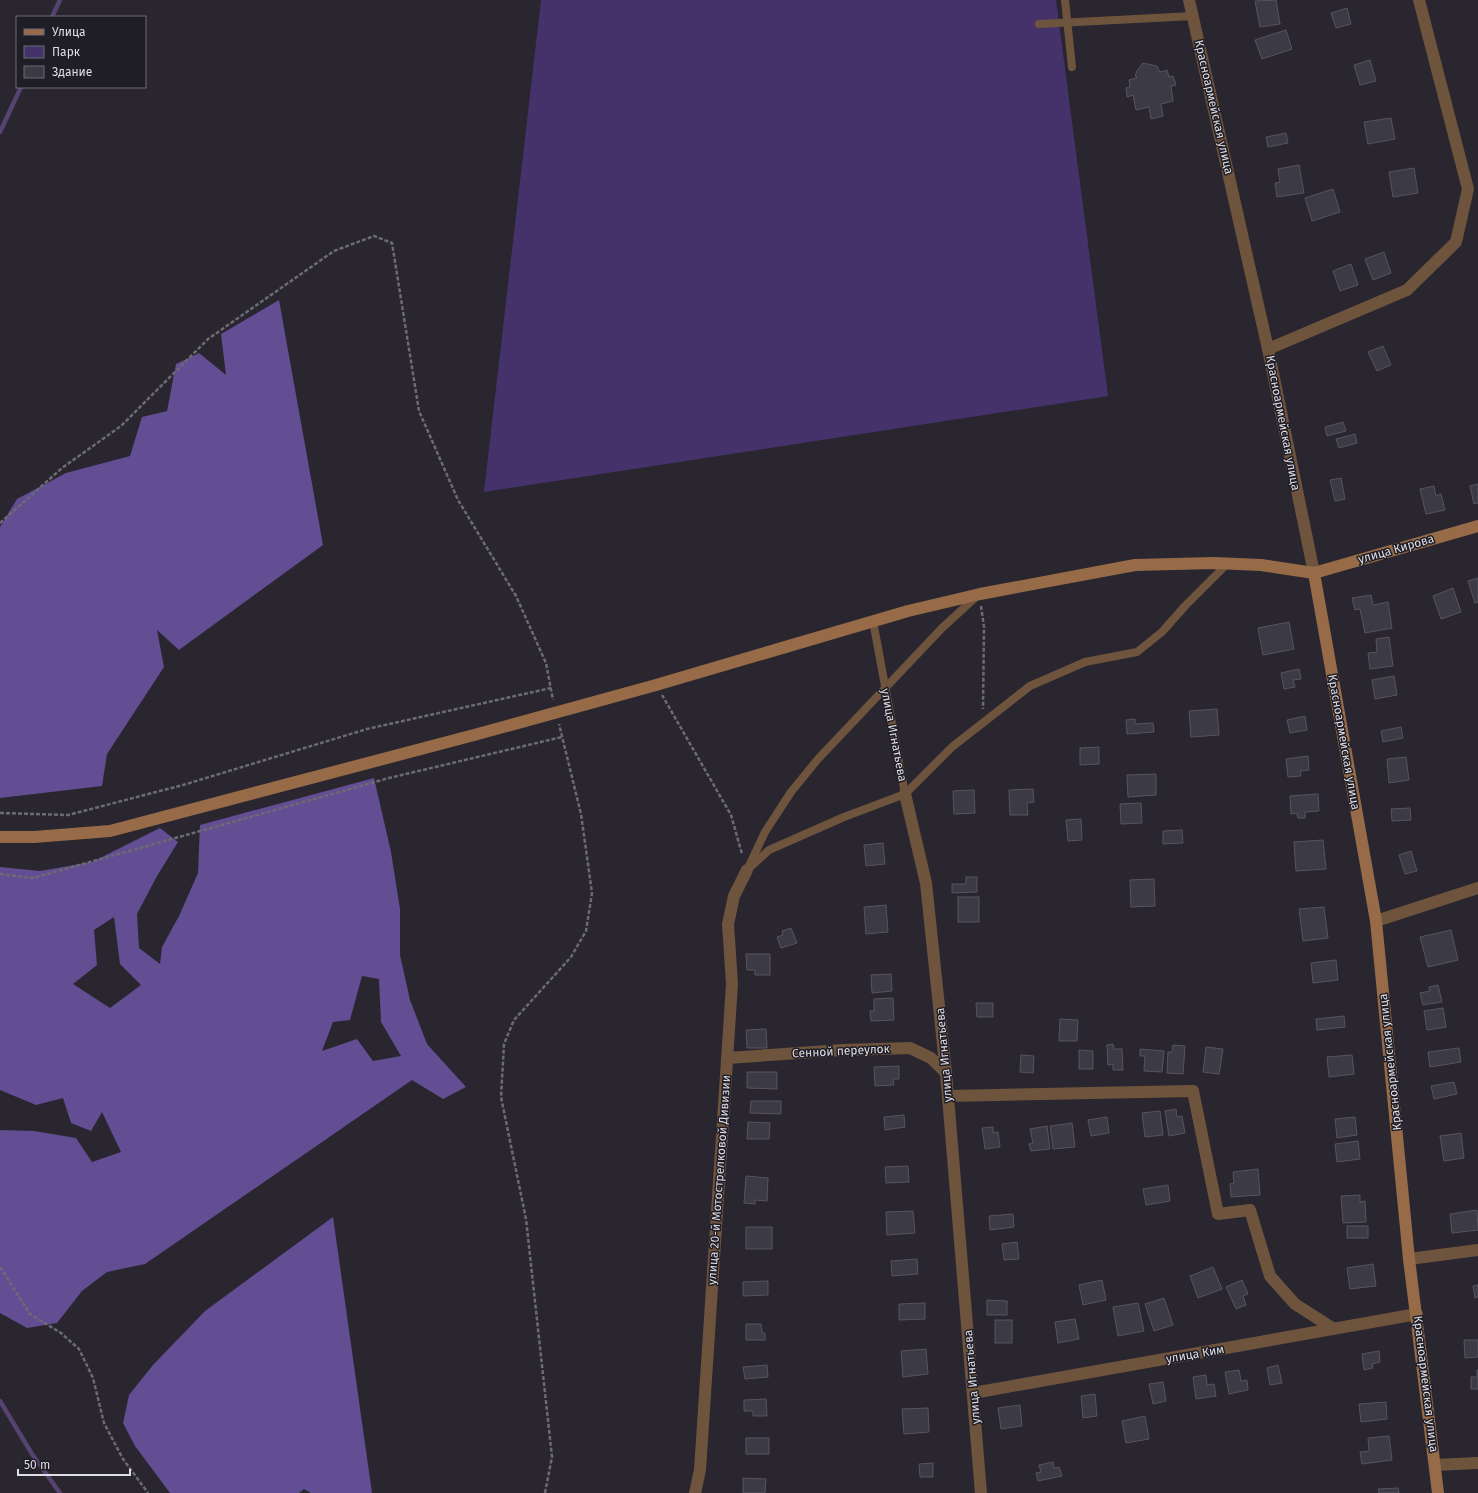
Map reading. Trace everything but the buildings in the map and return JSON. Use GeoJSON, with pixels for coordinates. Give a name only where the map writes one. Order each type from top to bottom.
{"type":"FeatureCollection","features":[{"type":"Feature","properties":{"kind":"street","name":"Красноармейская улица"},"geometry":{"type":"LineString","coordinates":[[1189,0],[1268,349],[1314,573],[1376,922],[1409,1259],[1436,1465],[1438,1493]]}},
{"type":"Feature","properties":{"kind":"street"},"geometry":{"type":"LineString","coordinates":[[1268,349],[1407,290],[1456,242],[1468,189],[1419,0]]}},
{"type":"Feature","properties":{"kind":"street","name":"улица Кирова"},"geometry":{"type":"LineString","coordinates":[[1314,573],[1478,526]]}},
{"type":"Feature","properties":{"kind":"street"},"geometry":{"type":"LineString","coordinates":[[0,837],[34,837],[110,831],[556,713],[873,621],[980,594],[1135,565],[1261,565],[1314,573]]}},
{"type":"Feature","properties":{"kind":"street","name":"улица Игнатьева"},"geometry":{"type":"LineString","coordinates":[[905,794],[926,883],[946,1073],[981,1493]]}},
{"type":"Feature","properties":{"kind":"street","name":"улица 20-й Мотострелковой Дивизии"},"geometry":{"type":"LineString","coordinates":[[695,1493],[700,1470],[732,984],[728,924],[734,896],[746,870]]}},
{"type":"Feature","properties":{"kind":"street"},"geometry":{"type":"LineString","coordinates":[[1376,922],[1478,888]]}},
{"type":"Feature","properties":{"kind":"street","name":"Сенной переулок"},"geometry":{"type":"LineString","coordinates":[[727,1058],[843,1050],[910,1048],[931,1058],[946,1073]]}},
{"type":"Feature","properties":{"kind":"street"},"geometry":{"type":"LineString","coordinates":[[948,1096],[1193,1091],[1218,1214],[1250,1210],[1270,1276],[1295,1304],[1334,1329]]}},
{"type":"Feature","properties":{"kind":"street"},"geometry":{"type":"LineString","coordinates":[[1409,1259],[1478,1250]]}},
{"type":"Feature","properties":{"kind":"street","name":"улица Ким"},"geometry":{"type":"LineString","coordinates":[[973,1393],[1417,1314]]}},
{"type":"Feature","properties":{"kind":"street"},"geometry":{"type":"LineString","coordinates":[[1436,1465],[1478,1463]]}},
{"type":"Feature","properties":{"kind":"lane"},"geometry":{"type":"LineString","coordinates":[[1065,0],[1072,67]]}},
{"type":"Feature","properties":{"kind":"lane"},"geometry":{"type":"LineString","coordinates":[[1039,24],[1193,16]]}},
{"type":"Feature","properties":{"kind":"lane"},"geometry":{"type":"LineString","coordinates":[[746,870],[769,850],[844,817],[905,794],[952,747],[1030,686],[1085,662],[1138,652],[1162,632],[1185,606],[1227,564]]}},
{"type":"Feature","properties":{"kind":"lane"},"geometry":{"type":"LineString","coordinates":[[746,870],[765,832],[791,792],[818,759],[942,628],[980,594]]}},
{"type":"Feature","properties":{"kind":"lane","name":"улица Игнатьева"},"geometry":{"type":"LineString","coordinates":[[873,621],[905,794]]}},
{"type":"Feature","properties":{"kind":"path"},"geometry":{"type":"LineString","coordinates":[[0,523],[62,468],[120,426],[208,339],[334,251],[374,236],[392,243],[419,411],[458,500],[516,596],[546,663],[556,713],[581,814],[592,893],[586,931],[571,957],[514,1020],[504,1044],[501,1098],[527,1227],[552,1457],[545,1493]]}},
{"type":"Feature","properties":{"kind":"path"},"geometry":{"type":"LineString","coordinates":[[980,594],[984,628],[983,723]]}},
{"type":"Feature","properties":{"kind":"path"},"geometry":{"type":"LineString","coordinates":[[656,685],[731,816],[746,870]]}},
{"type":"Feature","properties":{"kind":"path"},"geometry":{"type":"LineString","coordinates":[[0,813],[68,815],[183,785],[367,729],[551,688]]}},
{"type":"Feature","properties":{"kind":"path"},"geometry":{"type":"LineString","coordinates":[[0,874],[32,878],[389,778],[562,737]]}},
{"type":"Feature","properties":{"kind":"path"},"geometry":{"type":"LineString","coordinates":[[0,1267],[30,1314],[61,1333],[80,1349],[93,1378],[104,1423],[123,1459],[148,1493]]}},
{"type":"Feature","properties":{"kind":"green space"},"geometry":{"type":"Polygon","coordinates":[[[541,0],[1056,0],[1108,396],[484,492],[541,0]]]}},
{"type":"Feature","properties":{"kind":"shaded area"},"geometry":{"type":"Polygon","coordinates":[[[279,300],[323,545],[179,650],[157,630],[164,667],[107,754],[102,786],[0,798],[0,527],[17,499],[66,473],[130,456],[142,417],[167,411],[176,364],[199,353],[226,375],[221,334],[279,300]]]}},
{"type":"Feature","properties":{"kind":"shaded area"},"geometry":{"type":"Polygon","coordinates":[[[374,778],[391,852],[400,909],[400,955],[410,1000],[427,1044],[466,1087],[443,1099],[412,1080],[145,1264],[107,1272],[82,1291],[57,1323],[27,1328],[0,1313],[0,1130],[34,1131],[76,1138],[92,1162],[121,1152],[102,1112],[91,1131],[71,1123],[63,1098],[36,1105],[0,1090],[0,867],[40,871],[92,862],[160,828],[178,842],[157,876],[137,914],[139,948],[160,964],[162,947],[179,916],[198,873],[200,825],[374,778]],[[114,917],[94,930],[97,965],[73,984],[110,1008],[141,985],[120,964],[114,917]],[[362,976],[350,1020],[333,1022],[322,1051],[357,1039],[373,1061],[401,1056],[381,1022],[379,979],[362,976]]]}},
{"type":"Feature","properties":{"kind":"shaded area"},"geometry":{"type":"Polygon","coordinates":[[[333,1217],[372,1493],[311,1493],[304,1489],[299,1493],[170,1493],[135,1446],[123,1423],[129,1395],[153,1365],[205,1311],[333,1217]]]}},
{"type":"Feature","properties":{"kind":"waterway"},"geometry":{"type":"LineString","coordinates":[[52,16],[60,0]]}},
{"type":"Feature","properties":{"kind":"waterway"},"geometry":{"type":"LineString","coordinates":[[0,132],[21,88]]}},
{"type":"Feature","properties":{"kind":"waterway"},"geometry":{"type":"LineString","coordinates":[[0,1401],[32,1454],[60,1493]]}}]}
